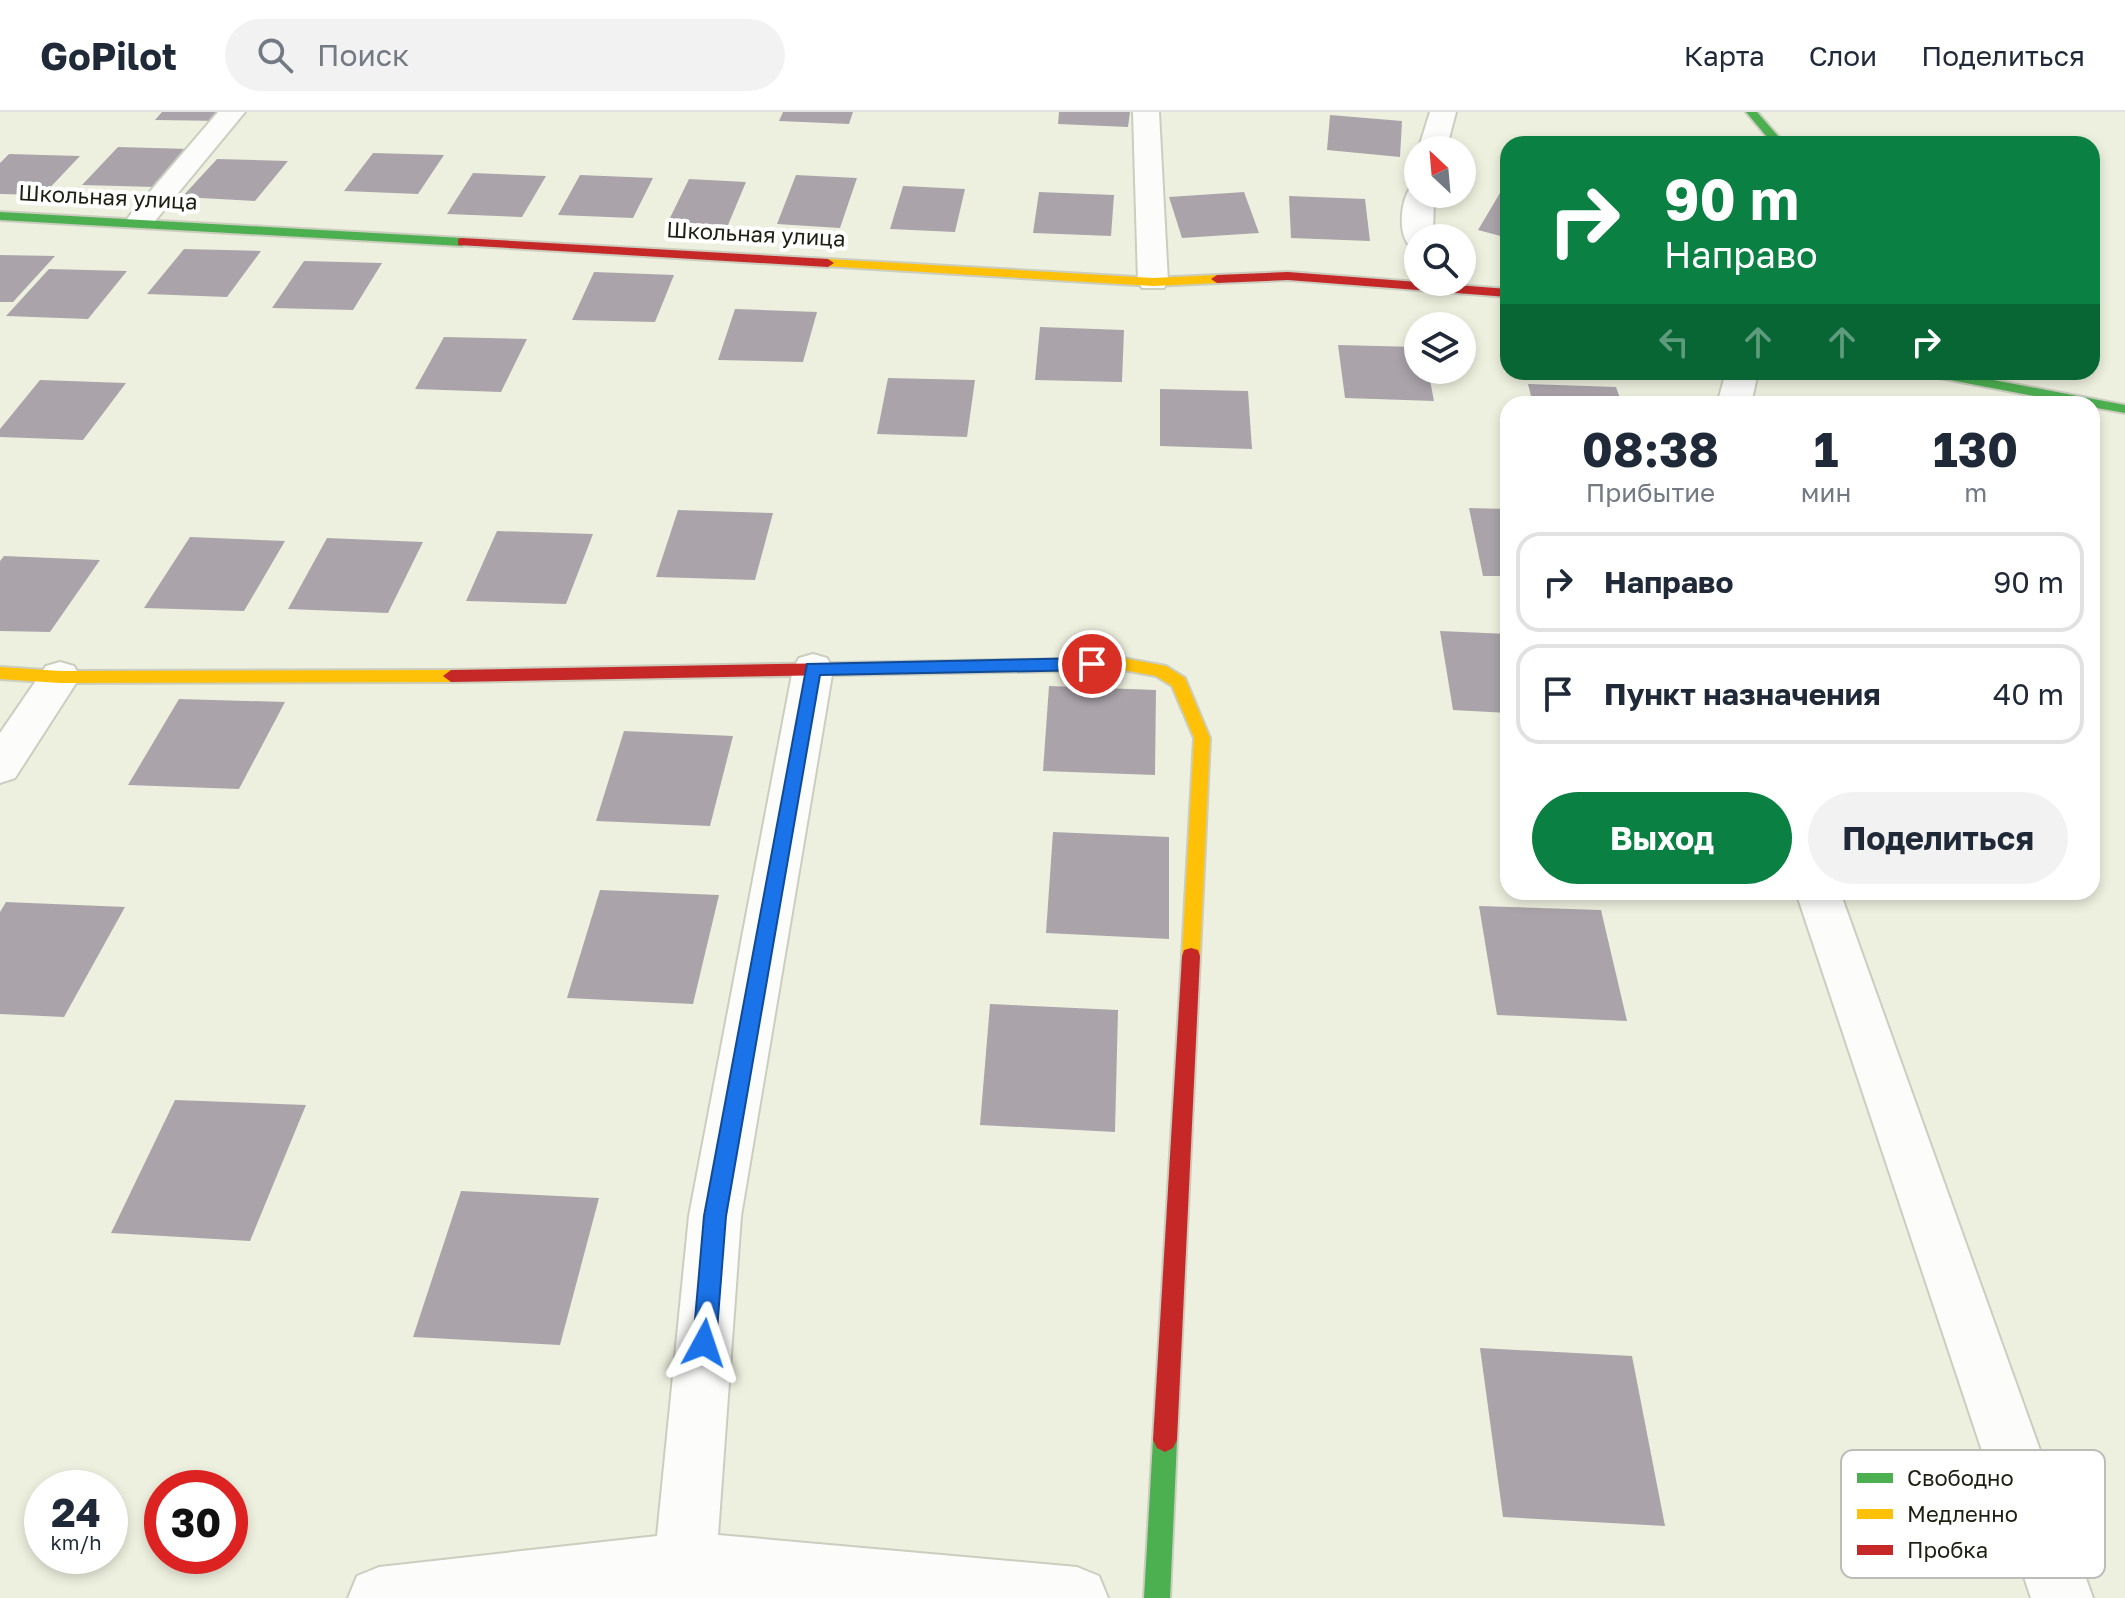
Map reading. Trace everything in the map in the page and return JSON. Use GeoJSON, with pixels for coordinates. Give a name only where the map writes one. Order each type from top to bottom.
{"type":"FeatureCollection","features":[{"type":"Feature","properties":{"kind":"street"},"geometry":{"type":"LineString","coordinates":[[140,221],[232,112]]}},
{"type":"Feature","properties":{"kind":"street"},"geometry":{"type":"LineString","coordinates":[[1146,112],[1153,282]]}},
{"type":"Feature","properties":{"kind":"street"},"geometry":{"type":"LineString","coordinates":[[1436,136],[1443,112]]}},
{"type":"Feature","properties":{"kind":"street"},"geometry":{"type":"LineString","coordinates":[[1751,112],[1772,136]]}},
{"type":"Feature","properties":{"kind":"street","name":"Школьная улица"},"geometry":{"type":"LineString","coordinates":[[0,216],[140,221],[1153,282],[1288,276],[1404,283]]}},
{"type":"Feature","properties":{"kind":"street","name":"Школьная улица"},"geometry":{"type":"LineString","coordinates":[[1476,290],[1500,292]]}},
{"type":"Feature","properties":{"kind":"street"},"geometry":{"type":"LineString","coordinates":[[1990,380],[2065,396]]}},
{"type":"Feature","properties":{"kind":"street"},"geometry":{"type":"LineString","coordinates":[[2100,404],[2125,409]]}},
{"type":"Feature","properties":{"kind":"street"},"geometry":{"type":"LineString","coordinates":[[0,673],[60,677],[437,676],[1123,664],[1162,668],[1185,686],[1202,738],[1157,1598]]}},
{"type":"Feature","properties":{"kind":"street"},"geometry":{"type":"LineString","coordinates":[[684,1581],[715,1216],[813,669]]}},
{"type":"Feature","properties":{"kind":"street"},"geometry":{"type":"LineString","coordinates":[[0,766],[60,677]]}},
{"type":"Feature","properties":{"kind":"street"},"geometry":{"type":"LineString","coordinates":[[1821,900],[2011,1450]]}},
{"type":"Feature","properties":{"kind":"street"},"geometry":{"type":"LineString","coordinates":[[2055,1578],[2062,1598]]}},
{"type":"Feature","properties":{"kind":"street"},"geometry":{"type":"LineString","coordinates":[[379,1598],[684,1581],[1077,1598]]}},
{"type":"Feature","properties":{"kind":"building"},"geometry":{"type":"Polygon","coordinates":[[[162,112],[232,112],[224,121],[155,120],[162,112]]]}},
{"type":"Feature","properties":{"kind":"building"},"geometry":{"type":"Polygon","coordinates":[[[783,112],[853,112],[849,124],[779,121],[783,112]]]}},
{"type":"Feature","properties":{"kind":"building"},"geometry":{"type":"Polygon","coordinates":[[[1059,112],[1130,112],[1128,127],[1058,124],[1059,112]]]}},
{"type":"Feature","properties":{"kind":"building"},"geometry":{"type":"Polygon","coordinates":[[[1330,115],[1402,121],[1400,157],[1327,150],[1330,115]]]}},
{"type":"Feature","properties":{"kind":"building"},"geometry":{"type":"Polygon","coordinates":[[[118,147],[189,149],[155,187],[82,185],[118,147]]]}},
{"type":"Feature","properties":{"kind":"building"},"geometry":{"type":"Polygon","coordinates":[[[373,153],[444,155],[418,194],[344,191],[373,153]]]}},
{"type":"Feature","properties":{"kind":"building"},"geometry":{"type":"Polygon","coordinates":[[[9,154],[80,156],[43,195],[0,194],[0,163],[9,154]]]}},
{"type":"Feature","properties":{"kind":"building"},"geometry":{"type":"Polygon","coordinates":[[[217,159],[288,161],[255,201],[182,197],[217,159]]]}},
{"type":"Feature","properties":{"kind":"building"},"geometry":{"type":"Polygon","coordinates":[[[473,173],[546,176],[522,217],[447,214],[473,173]]]}},
{"type":"Feature","properties":{"kind":"building"},"geometry":{"type":"Polygon","coordinates":[[[580,175],[653,178],[633,218],[558,215],[580,175]]]}},
{"type":"Feature","properties":{"kind":"building"},"geometry":{"type":"Polygon","coordinates":[[[796,175],[857,178],[840,228],[777,224],[796,175]]]}},
{"type":"Feature","properties":{"kind":"building"},"geometry":{"type":"Polygon","coordinates":[[[689,179],[746,182],[728,225],[668,222],[689,179]]]}},
{"type":"Feature","properties":{"kind":"building"},"geometry":{"type":"Polygon","coordinates":[[[903,186],[965,189],[955,232],[890,229],[903,186]]]}},
{"type":"Feature","properties":{"kind":"building"},"geometry":{"type":"Polygon","coordinates":[[[1039,192],[1114,195],[1111,236],[1033,233],[1039,192]]]}},
{"type":"Feature","properties":{"kind":"building"},"geometry":{"type":"Polygon","coordinates":[[[1244,192],[1259,233],[1182,238],[1169,197],[1244,192]]]}},
{"type":"Feature","properties":{"kind":"building"},"geometry":{"type":"Polygon","coordinates":[[[1500,193],[1500,236],[1478,230],[1500,193]]]}},
{"type":"Feature","properties":{"kind":"building"},"geometry":{"type":"Polygon","coordinates":[[[1289,196],[1365,199],[1370,241],[1291,238],[1289,196]]]}},
{"type":"Feature","properties":{"kind":"building"},"geometry":{"type":"Polygon","coordinates":[[[184,249],[261,251],[227,297],[147,294],[184,249]]]}},
{"type":"Feature","properties":{"kind":"building"},"geometry":{"type":"Polygon","coordinates":[[[0,255],[55,256],[13,302],[0,302],[0,255]]]}},
{"type":"Feature","properties":{"kind":"building"},"geometry":{"type":"Polygon","coordinates":[[[304,261],[382,263],[353,310],[272,308],[304,261]]]}},
{"type":"Feature","properties":{"kind":"building"},"geometry":{"type":"Polygon","coordinates":[[[49,269],[127,271],[88,319],[6,316],[49,269]]]}},
{"type":"Feature","properties":{"kind":"building"},"geometry":{"type":"Polygon","coordinates":[[[594,272],[674,275],[655,322],[572,320],[594,272]]]}},
{"type":"Feature","properties":{"kind":"building"},"geometry":{"type":"Polygon","coordinates":[[[735,309],[817,312],[803,362],[718,360],[735,309]]]}},
{"type":"Feature","properties":{"kind":"building"},"geometry":{"type":"Polygon","coordinates":[[[1040,327],[1124,330],[1122,382],[1035,380],[1040,327]]]}},
{"type":"Feature","properties":{"kind":"building"},"geometry":{"type":"Polygon","coordinates":[[[444,337],[527,339],[501,392],[415,389],[444,337]]]}},
{"type":"Feature","properties":{"kind":"building"},"geometry":{"type":"Polygon","coordinates":[[[1338,345],[1404,347],[1404,384],[1431,384],[1434,401],[1345,398],[1338,345]]]}},
{"type":"Feature","properties":{"kind":"building"},"geometry":{"type":"Polygon","coordinates":[[[888,378],[975,380],[967,437],[877,434],[888,378]]]}},
{"type":"Feature","properties":{"kind":"building"},"geometry":{"type":"Polygon","coordinates":[[[40,380],[126,383],[83,440],[0,437],[0,429],[40,380]]]}},
{"type":"Feature","properties":{"kind":"building"},"geometry":{"type":"Polygon","coordinates":[[[1528,384],[1616,387],[1619,396],[1531,396],[1528,384]]]}},
{"type":"Feature","properties":{"kind":"building"},"geometry":{"type":"Polygon","coordinates":[[[1160,389],[1248,391],[1252,449],[1160,446],[1160,389]]]}},
{"type":"Feature","properties":{"kind":"building"},"geometry":{"type":"Polygon","coordinates":[[[1469,508],[1500,509],[1500,576],[1483,576],[1469,508]]]}},
{"type":"Feature","properties":{"kind":"building"},"geometry":{"type":"Polygon","coordinates":[[[678,510],[773,513],[755,580],[656,577],[678,510]]]}},
{"type":"Feature","properties":{"kind":"building"},"geometry":{"type":"Polygon","coordinates":[[[497,531],[593,534],[566,604],[466,601],[497,531]]]}},
{"type":"Feature","properties":{"kind":"building"},"geometry":{"type":"Polygon","coordinates":[[[190,537],[285,541],[244,611],[144,608],[190,537]]]}},
{"type":"Feature","properties":{"kind":"building"},"geometry":{"type":"Polygon","coordinates":[[[327,538],[423,542],[388,613],[288,609],[327,538]]]}},
{"type":"Feature","properties":{"kind":"building"},"geometry":{"type":"Polygon","coordinates":[[[4,556],[100,560],[50,632],[0,631],[0,561],[4,556]]]}},
{"type":"Feature","properties":{"kind":"building"},"geometry":{"type":"Polygon","coordinates":[[[1440,631],[1500,634],[1500,713],[1453,710],[1440,631]]]}},
{"type":"Feature","properties":{"kind":"building"},"geometry":{"type":"Polygon","coordinates":[[[1049,686],[1156,690],[1155,775],[1043,771],[1049,686]]]}},
{"type":"Feature","properties":{"kind":"building"},"geometry":{"type":"Polygon","coordinates":[[[179,699],[285,702],[239,789],[128,785],[179,699]]]}},
{"type":"Feature","properties":{"kind":"building"},"geometry":{"type":"Polygon","coordinates":[[[624,731],[733,736],[710,826],[596,821],[624,731]]]}},
{"type":"Feature","properties":{"kind":"building"},"geometry":{"type":"Polygon","coordinates":[[[1053,832],[1169,837],[1169,939],[1046,933],[1053,832]]]}},
{"type":"Feature","properties":{"kind":"building"},"geometry":{"type":"Polygon","coordinates":[[[600,890],[719,895],[693,1004],[567,998],[600,890]]]}},
{"type":"Feature","properties":{"kind":"building"},"geometry":{"type":"Polygon","coordinates":[[[6,902],[125,907],[64,1017],[0,1014],[0,912],[6,902]]]}},
{"type":"Feature","properties":{"kind":"building"},"geometry":{"type":"Polygon","coordinates":[[[1479,906],[1601,910],[1627,1021],[1497,1015],[1479,906]]]}},
{"type":"Feature","properties":{"kind":"building"},"geometry":{"type":"Polygon","coordinates":[[[990,1004],[1118,1010],[1115,1132],[980,1125],[990,1004]]]}},
{"type":"Feature","properties":{"kind":"building"},"geometry":{"type":"Polygon","coordinates":[[[175,1100],[306,1105],[250,1241],[111,1233],[175,1100]]]}},
{"type":"Feature","properties":{"kind":"building"},"geometry":{"type":"Polygon","coordinates":[[[461,1191],[599,1198],[560,1345],[413,1337],[461,1191]]]}},
{"type":"Feature","properties":{"kind":"building"},"geometry":{"type":"Polygon","coordinates":[[[1480,1348],[1632,1356],[1665,1526],[1503,1517],[1480,1348]]]}},
{"type":"Feature","properties":{"kind":"traffic: fast"},"geometry":{"type":"LineString","coordinates":[[1751,112],[1772,136]]}},
{"type":"Feature","properties":{"kind":"traffic: fast"},"geometry":{"type":"LineString","coordinates":[[0,216],[462,242]]}},
{"type":"Feature","properties":{"kind":"traffic: fast"},"geometry":{"type":"LineString","coordinates":[[1971,380],[2056,396]]}},
{"type":"Feature","properties":{"kind":"traffic: fast"},"geometry":{"type":"LineString","coordinates":[[2100,404],[2125,409]]}},
{"type":"Feature","properties":{"kind":"traffic: fast"},"geometry":{"type":"LineString","coordinates":[[1157,1598],[1165,1440]]}},
{"type":"Feature","properties":{"kind":"traffic: slow"},"geometry":{"type":"LineString","coordinates":[[828,263],[1153,282],[1217,279]]}},
{"type":"Feature","properties":{"kind":"traffic: slow"},"geometry":{"type":"LineString","coordinates":[[838,669],[1123,664],[1160,670],[1179,682],[1202,738],[1191,956]]}},
{"type":"Feature","properties":{"kind":"traffic: slow"},"geometry":{"type":"LineString","coordinates":[[0,673],[60,677],[451,676]]}},
{"type":"Feature","properties":{"kind":"traffic: jam"},"geometry":{"type":"LineString","coordinates":[[462,242],[828,263]]}},
{"type":"Feature","properties":{"kind":"traffic: jam"},"geometry":{"type":"LineString","coordinates":[[1217,279],[1288,276],[1500,292]]}},
{"type":"Feature","properties":{"kind":"traffic: jam"},"geometry":{"type":"LineString","coordinates":[[451,676],[838,669]]}},
{"type":"Feature","properties":{"kind":"traffic: jam"},"geometry":{"type":"LineString","coordinates":[[1165,1440],[1191,956]]}},
{"type":"Feature","properties":{"kind":"route"},"geometry":{"type":"LineString","coordinates":[[704,1343],[715,1216],[813,669],[1092,664]]}}]}
